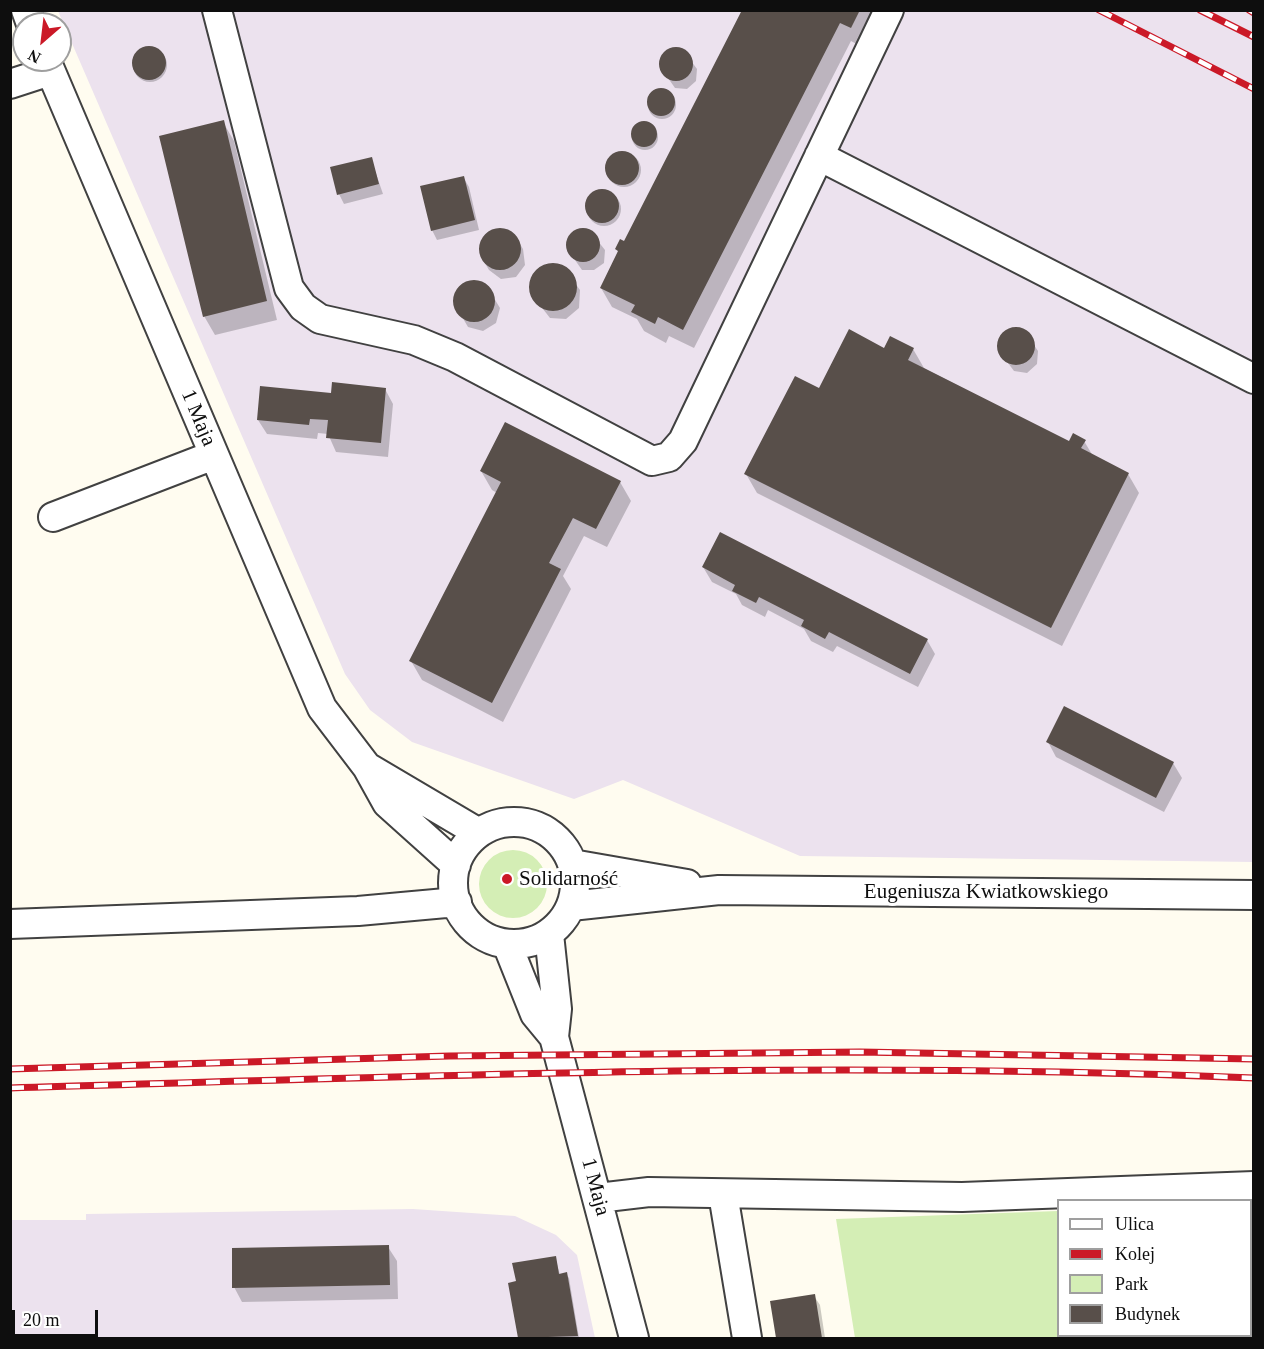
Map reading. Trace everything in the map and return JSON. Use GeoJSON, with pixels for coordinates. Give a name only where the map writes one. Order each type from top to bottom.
{"type":"FeatureCollection","features":[{"type":"Feature","properties":{"kind":"street"},"geometry":{"type":"LineString","coordinates":[[217,10],[289,288],[303,307],[320,319],[414,340],[455,357],[652,461],[669,457],[683,441],[889,10]]}},
{"type":"Feature","properties":{"kind":"street"},"geometry":{"type":"LineString","coordinates":[[10,84],[34,72]]}},
{"type":"Feature","properties":{"kind":"street","name":"1 Maja"},"geometry":{"type":"LineString","coordinates":[[51,72],[322,708],[367,766],[387,803],[456,865]]}},
{"type":"Feature","properties":{"kind":"street"},"geometry":{"type":"LineString","coordinates":[[819,156],[1254,379]]}},
{"type":"Feature","properties":{"kind":"street"},"geometry":{"type":"LineString","coordinates":[[53,517],[214,455]]}},
{"type":"Feature","properties":{"kind":"street","name":"1 Maja"},"geometry":{"type":"LineString","coordinates":[[367,766],[479,833]]}},
{"type":"Feature","properties":{"kind":"street"},"geometry":{"type":"LineString","coordinates":[[515,822],[534,825],[550,834],[564,847],[572,864],[575,892],[571,906],[562,922],[549,934],[522,944],[507,944],[479,933],[468,922],[457,902],[453,880],[456,865],[465,847],[479,833],[496,825],[515,822]]}},
{"type":"Feature","properties":{"kind":"street","name":"Eugeniusza Kwiatkowskiego"},"geometry":{"type":"LineString","coordinates":[[572,864],[719,890]]}},
{"type":"Feature","properties":{"kind":"street","name":"Eugeniusza Kwiatkowskiego"},"geometry":{"type":"LineString","coordinates":[[571,906],[719,890],[1254,895]]}},
{"type":"Feature","properties":{"kind":"street"},"geometry":{"type":"LineString","coordinates":[[10,924],[358,911],[457,902]]}},
{"type":"Feature","properties":{"kind":"street","name":"1 Maja"},"geometry":{"type":"LineString","coordinates":[[549,934],[557,1009],[554,1037],[634,1338]]}},
{"type":"Feature","properties":{"kind":"street","name":"1 Maja"},"geometry":{"type":"LineString","coordinates":[[507,944],[536,1014],[554,1037]]}},
{"type":"Feature","properties":{"kind":"street"},"geometry":{"type":"LineString","coordinates":[[598,1198],[649,1192],[973,1197],[1254,1186]]}},
{"type":"Feature","properties":{"kind":"street"},"geometry":{"type":"LineString","coordinates":[[723,1194],[747,1338]]}},
{"type":"Feature","properties":{"kind":"shaded area"},"geometry":{"type":"Polygon","coordinates":[[[1253,11],[1253,862],[800,856],[623,780],[574,799],[412,742],[370,710],[345,674],[72,43],[72,12],[58,12],[1253,11]]]}},
{"type":"Feature","properties":{"kind":"shaded area"},"geometry":{"type":"Polygon","coordinates":[[[413,1209],[515,1216],[556,1235],[577,1255],[595,1338],[11,1338],[10,1220],[86,1220],[86,1214],[413,1209]]]}},
{"type":"Feature","properties":{"kind":"green space"},"geometry":{"type":"Polygon","coordinates":[[[513,850],[526,853],[537,860],[544,871],[547,884],[544,897],[537,908],[526,915],[513,918],[500,915],[489,908],[482,897],[479,884],[482,871],[489,860],[500,853],[513,850]]]}},
{"type":"Feature","properties":{"kind":"green space"},"geometry":{"type":"Polygon","coordinates":[[[1252,1203],[1254,1203],[1253,1338],[855,1338],[836,1219],[1057,1211],[1057,1337],[1252,1337],[1252,1203]]]}},
{"type":"Feature","properties":{"kind":"building"},"geometry":{"type":"Polygon","coordinates":[[[742,10],[860,10],[851,28],[840,23],[683,330],[658,317],[655,324],[631,312],[635,305],[600,288],[618,251],[615,249],[620,239],[624,241],[742,10]]]}},
{"type":"Feature","properties":{"kind":"building"},"geometry":{"type":"Polygon","coordinates":[[[149,46],[161,51],[166,63],[161,75],[149,80],[137,75],[132,63],[137,51],[149,46]]]}},
{"type":"Feature","properties":{"kind":"building"},"geometry":{"type":"Polygon","coordinates":[[[676,47],[688,52],[693,64],[688,76],[676,81],[664,76],[659,64],[664,52],[676,47]]]}},
{"type":"Feature","properties":{"kind":"building"},"geometry":{"type":"Polygon","coordinates":[[[661,88],[671,92],[675,102],[671,112],[661,116],[651,112],[647,102],[651,92],[661,88]]]}},
{"type":"Feature","properties":{"kind":"building"},"geometry":{"type":"Polygon","coordinates":[[[224,120],[267,301],[203,317],[159,136],[224,120]]]}},
{"type":"Feature","properties":{"kind":"building"},"geometry":{"type":"Polygon","coordinates":[[[644,121],[653,125],[657,134],[653,143],[644,147],[635,143],[631,134],[635,125],[644,121]]]}},
{"type":"Feature","properties":{"kind":"building"},"geometry":{"type":"Polygon","coordinates":[[[622,151],[634,156],[639,168],[634,180],[622,185],[610,180],[605,168],[610,156],[622,151]]]}},
{"type":"Feature","properties":{"kind":"building"},"geometry":{"type":"Polygon","coordinates":[[[372,157],[379,184],[337,195],[330,167],[372,157]]]}},
{"type":"Feature","properties":{"kind":"building"},"geometry":{"type":"Polygon","coordinates":[[[464,176],[475,220],[431,231],[420,186],[464,176]]]}},
{"type":"Feature","properties":{"kind":"building"},"geometry":{"type":"Polygon","coordinates":[[[602,189],[614,194],[619,206],[614,218],[602,223],[590,218],[585,206],[590,194],[602,189]]]}},
{"type":"Feature","properties":{"kind":"building"},"geometry":{"type":"Polygon","coordinates":[[[500,228],[508,229],[515,234],[520,241],[520,257],[515,264],[508,269],[500,270],[492,269],[485,264],[480,257],[479,249],[480,241],[485,234],[492,229],[500,228]]]}},
{"type":"Feature","properties":{"kind":"building"},"geometry":{"type":"Polygon","coordinates":[[[583,228],[595,233],[600,245],[595,257],[583,262],[571,257],[566,245],[571,233],[583,228]]]}},
{"type":"Feature","properties":{"kind":"building"},"geometry":{"type":"Polygon","coordinates":[[[553,263],[570,270],[577,287],[570,304],[553,311],[536,304],[529,287],[536,270],[553,263]]]}},
{"type":"Feature","properties":{"kind":"building"},"geometry":{"type":"Polygon","coordinates":[[[474,280],[482,281],[489,286],[494,293],[494,309],[489,316],[482,321],[474,322],[466,321],[459,316],[454,309],[453,301],[454,293],[459,286],[466,281],[474,280]]]}},
{"type":"Feature","properties":{"kind":"building"},"geometry":{"type":"Polygon","coordinates":[[[1016,327],[1029,333],[1035,346],[1029,359],[1016,365],[1003,359],[997,346],[1003,333],[1016,327]]]}},
{"type":"Feature","properties":{"kind":"building"},"geometry":{"type":"Polygon","coordinates":[[[849,329],[884,348],[890,336],[914,348],[908,360],[1069,441],[1073,433],[1086,440],[1081,448],[1129,473],[1051,628],[744,474],[795,376],[819,388],[849,329]]]}},
{"type":"Feature","properties":{"kind":"building"},"geometry":{"type":"Polygon","coordinates":[[[332,382],[386,388],[381,443],[326,438],[328,420],[310,419],[309,425],[257,420],[260,386],[331,393],[332,382]]]}},
{"type":"Feature","properties":{"kind":"building"},"geometry":{"type":"Polygon","coordinates":[[[505,422],[621,481],[596,529],[573,518],[549,563],[561,569],[492,703],[409,661],[501,482],[480,471],[505,422]]]}},
{"type":"Feature","properties":{"kind":"building"},"geometry":{"type":"Polygon","coordinates":[[[720,532],[928,639],[910,674],[829,632],[825,639],[801,626],[804,620],[759,597],[756,603],[732,591],[735,585],[702,567],[720,532]]]}},
{"type":"Feature","properties":{"kind":"building"},"geometry":{"type":"Polygon","coordinates":[[[1064,706],[1174,762],[1156,798],[1046,742],[1064,706]]]}},
{"type":"Feature","properties":{"kind":"building"},"geometry":{"type":"Polygon","coordinates":[[[389,1245],[390,1285],[232,1288],[232,1248],[389,1245]]]}},
{"type":"Feature","properties":{"kind":"building"},"geometry":{"type":"Polygon","coordinates":[[[556,1256],[559,1274],[567,1272],[578,1336],[518,1338],[508,1283],[516,1281],[512,1263],[556,1256]]]}},
{"type":"Feature","properties":{"kind":"building"},"geometry":{"type":"Polygon","coordinates":[[[815,1294],[822,1338],[776,1338],[770,1301],[815,1294]]]}},
{"type":"Feature","properties":{"kind":"railway"},"geometry":{"type":"LineString","coordinates":[[1099,10],[1254,89]]}},
{"type":"Feature","properties":{"kind":"railway"},"geometry":{"type":"LineString","coordinates":[[1200,10],[1254,37]]}},
{"type":"Feature","properties":{"kind":"railway"},"geometry":{"type":"LineString","coordinates":[[1249,10],[1254,13]]}},
{"type":"Feature","properties":{"kind":"railway"},"geometry":{"type":"LineString","coordinates":[[10,1069],[449,1056],[860,1052],[1254,1059]]}},
{"type":"Feature","properties":{"kind":"railway"},"geometry":{"type":"LineString","coordinates":[[10,1088],[477,1075],[787,1070],[943,1070],[1254,1078]]}},
{"type":"Feature","properties":{"kind":"place","name":"Solidarność"},"geometry":{"type":"Point","coordinates":[507,879]}}]}
